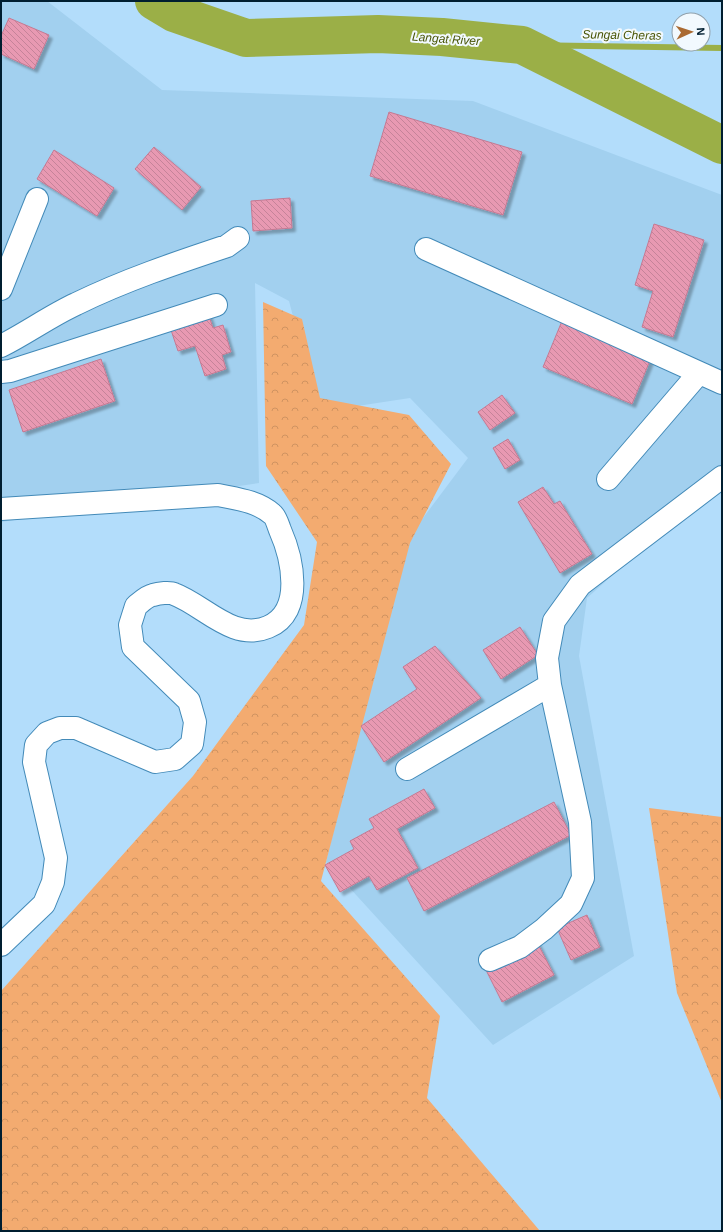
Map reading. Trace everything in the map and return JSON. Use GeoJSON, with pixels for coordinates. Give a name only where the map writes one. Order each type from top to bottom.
{"type":"FeatureCollection","features":[{"type":"Feature","properties":{"kind":"lane"},"geometry":{"type":"LineString","coordinates":[[1,289],[37,199]]}},
{"type":"Feature","properties":{"kind":"lane"},"geometry":{"type":"LineString","coordinates":[[1,346],[74,305],[134,278],[227,246],[238,238]]}},
{"type":"Feature","properties":{"kind":"lane"},"geometry":{"type":"LineString","coordinates":[[426,249],[722,383]]}},
{"type":"Feature","properties":{"kind":"lane"},"geometry":{"type":"LineString","coordinates":[[1,372],[10,371],[216,304]]}},
{"type":"Feature","properties":{"kind":"lane"},"geometry":{"type":"LineString","coordinates":[[608,479],[699,373]]}},
{"type":"Feature","properties":{"kind":"lane"},"geometry":{"type":"LineString","coordinates":[[490,960],[520,947],[544,929],[571,904],[583,878],[580,822],[550,685],[547,658],[554,621],[580,585],[722,477]]}},
{"type":"Feature","properties":{"kind":"lane"},"geometry":{"type":"LineString","coordinates":[[1,509],[218,495],[250,501],[273,514],[285,542],[292,574],[293,594],[284,615],[268,627],[248,630],[227,625],[173,593],[152,595],[136,606],[130,626],[133,647],[189,701],[195,722],[192,744],[175,759],[155,762],[76,728],[60,728],[47,733],[36,746],[34,762],[56,858],[53,882],[44,904],[1,945]]}},
{"type":"Feature","properties":{"kind":"lane"},"geometry":{"type":"LineString","coordinates":[[407,769],[550,685]]}},
{"type":"Feature","properties":{"kind":"shaded area"},"geometry":{"type":"Polygon","coordinates":[[[1,1],[47,1],[162,90],[473,101],[722,195],[722,478],[587,598],[579,656],[634,956],[493,1045],[326,862],[405,542],[468,458],[410,398],[318,412],[289,301],[255,283],[259,483],[1,522],[1,1]]]}},
{"type":"Feature","properties":{"kind":"green space"},"geometry":{"type":"Polygon","coordinates":[[[263,302],[302,319],[320,398],[409,415],[451,464],[410,543],[321,881],[440,1016],[427,1098],[540,1231],[1,1231],[1,991],[193,776],[304,625],[317,542],[266,466],[263,302]]]}},
{"type":"Feature","properties":{"kind":"green space"},"geometry":{"type":"Polygon","coordinates":[[[649,808],[722,817],[722,1103],[677,993],[649,808]]]}},
{"type":"Feature","properties":{"kind":"building"},"geometry":{"type":"Polygon","coordinates":[[[9,18],[49,35],[34,69],[1,54],[1,36],[9,18]]]}},
{"type":"Feature","properties":{"kind":"building"},"geometry":{"type":"Polygon","coordinates":[[[389,112],[522,152],[503,215],[370,176],[389,112]]]}},
{"type":"Feature","properties":{"kind":"building"},"geometry":{"type":"Polygon","coordinates":[[[154,147],[201,187],[182,210],[135,169],[154,147]]]}},
{"type":"Feature","properties":{"kind":"building"},"geometry":{"type":"Polygon","coordinates":[[[54,150],[114,188],[97,216],[37,179],[54,150]]]}},
{"type":"Feature","properties":{"kind":"building"},"geometry":{"type":"Polygon","coordinates":[[[290,198],[292,228],[253,231],[251,201],[290,198]]]}},
{"type":"Feature","properties":{"kind":"building"},"geometry":{"type":"Polygon","coordinates":[[[654,224],[704,240],[673,337],[642,327],[653,291],[635,285],[654,224]]]}},
{"type":"Feature","properties":{"kind":"building"},"geometry":{"type":"Polygon","coordinates":[[[207,310],[213,328],[223,325],[231,352],[222,355],[226,369],[205,376],[195,346],[178,351],[171,330],[207,310]]]}},
{"type":"Feature","properties":{"kind":"building"},"geometry":{"type":"Polygon","coordinates":[[[562,321],[651,358],[632,404],[543,367],[562,321]]]}},
{"type":"Feature","properties":{"kind":"building"},"geometry":{"type":"Polygon","coordinates":[[[101,359],[115,401],[23,432],[9,390],[101,359]]]}},
{"type":"Feature","properties":{"kind":"building"},"geometry":{"type":"Polygon","coordinates":[[[502,395],[515,413],[490,430],[478,412],[502,395]]]}},
{"type":"Feature","properties":{"kind":"building"},"geometry":{"type":"Polygon","coordinates":[[[508,439],[520,460],[505,469],[493,448],[508,439]]]}},
{"type":"Feature","properties":{"kind":"building"},"geometry":{"type":"Polygon","coordinates":[[[543,487],[554,504],[560,501],[592,554],[560,573],[518,502],[543,487]]]}},
{"type":"Feature","properties":{"kind":"building"},"geometry":{"type":"Polygon","coordinates":[[[520,627],[538,655],[501,679],[483,650],[520,627]]]}},
{"type":"Feature","properties":{"kind":"building"},"geometry":{"type":"Polygon","coordinates":[[[435,646],[481,698],[384,762],[361,726],[417,689],[403,667],[435,646]]]}},
{"type":"Feature","properties":{"kind":"building"},"geometry":{"type":"Polygon","coordinates":[[[424,789],[435,808],[397,829],[418,868],[377,890],[369,876],[340,892],[325,865],[354,849],[350,841],[374,828],[369,819],[424,789]]]}},
{"type":"Feature","properties":{"kind":"building"},"geometry":{"type":"Polygon","coordinates":[[[554,802],[571,835],[424,911],[407,878],[554,802]]]}},
{"type":"Feature","properties":{"kind":"building"},"geometry":{"type":"Polygon","coordinates":[[[587,915],[600,947],[571,960],[557,928],[587,915]]]}},
{"type":"Feature","properties":{"kind":"building"},"geometry":{"type":"Polygon","coordinates":[[[536,940],[554,975],[502,1002],[484,966],[536,940]]]}},
{"type":"Feature","properties":{"kind":"waterway","name":"Langat River"},"geometry":{"type":"LineString","coordinates":[[154,1],[174,13],[246,38],[378,34],[442,37],[522,45],[722,145]]}},
{"type":"Feature","properties":{"kind":"waterway","name":"Sungai Cheras"},"geometry":{"type":"LineString","coordinates":[[522,45],[722,48]]}}]}
